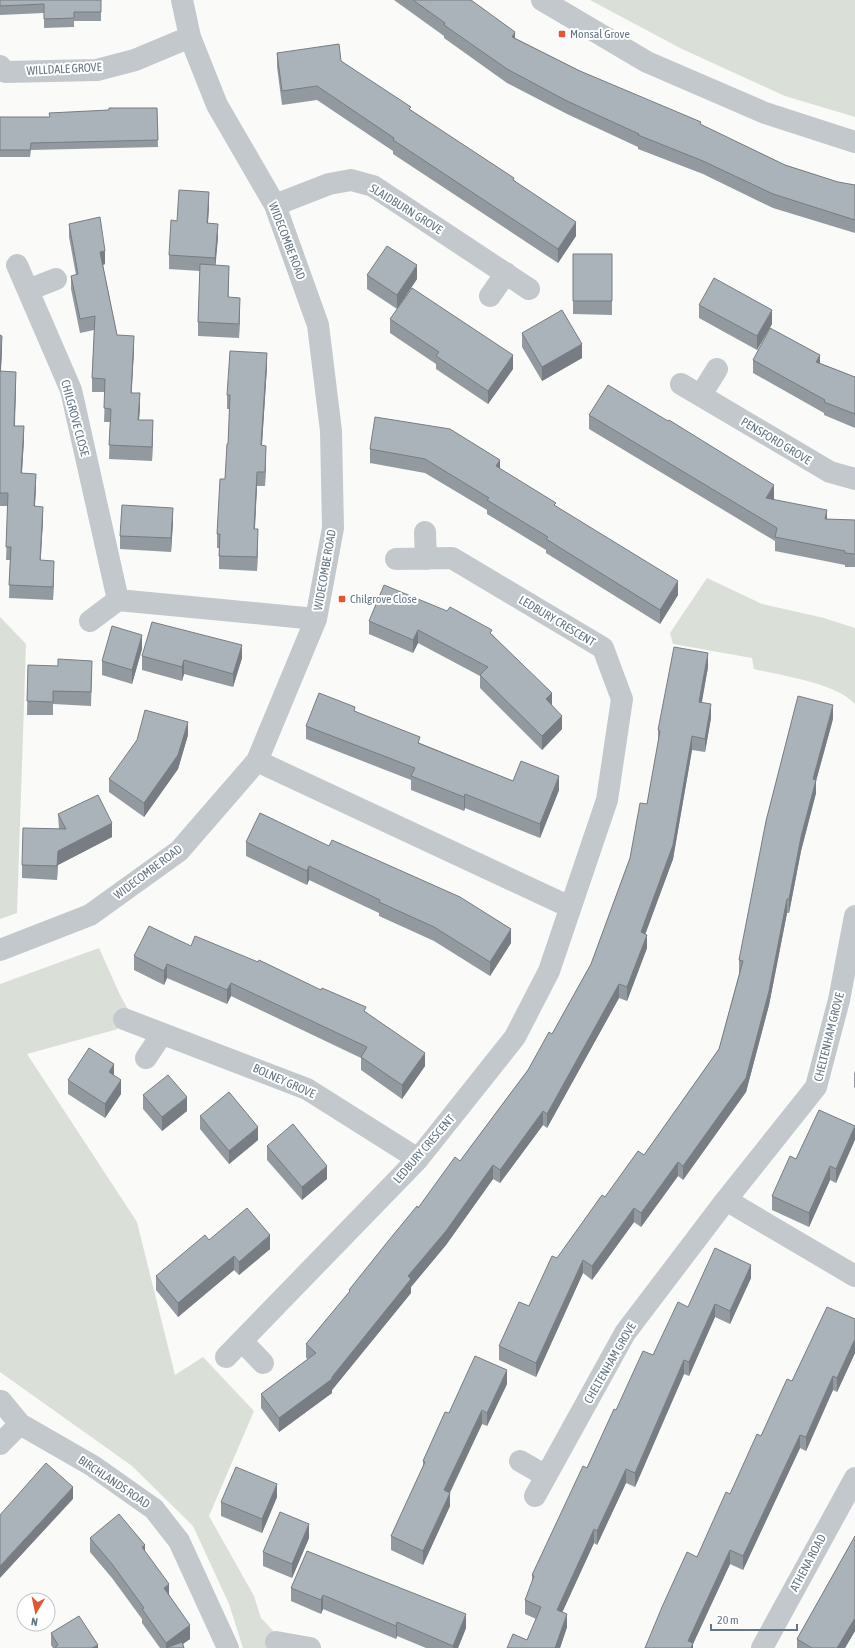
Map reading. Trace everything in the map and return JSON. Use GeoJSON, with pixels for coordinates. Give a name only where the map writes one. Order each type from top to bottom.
{"type":"FeatureCollection","features":[{"type":"Feature","properties":{"kind":"street","name":"WIDECOMBE ROAD"},"geometry":{"type":"LineString","coordinates":[[0,950],[90,915],[179,851],[257,761],[316,619],[334,528],[331,431],[318,325],[275,205],[216,105],[190,37],[182,0]]}},
{"type":"Feature","properties":{"kind":"street"},"geometry":{"type":"LineString","coordinates":[[542,0],[647,62],[764,113],[855,142]]}},
{"type":"Feature","properties":{"kind":"street","name":"WILLDALE GROVE"},"geometry":{"type":"LineString","coordinates":[[2,71],[97,70],[136,60],[190,37]]}},
{"type":"Feature","properties":{"kind":"street","name":"SLAIDBURN GROVE"},"geometry":{"type":"LineString","coordinates":[[275,205],[329,184],[351,180],[373,186],[529,289]]}},
{"type":"Feature","properties":{"kind":"street","name":"CHILGROVE CLOSE"},"geometry":{"type":"LineString","coordinates":[[17,265],[71,390],[118,600]]}},
{"type":"Feature","properties":{"kind":"street"},"geometry":{"type":"LineString","coordinates":[[490,296],[506,273]]}},
{"type":"Feature","properties":{"kind":"street"},"geometry":{"type":"LineString","coordinates":[[28,290],[56,279]]}},
{"type":"Feature","properties":{"kind":"street"},"geometry":{"type":"LineString","coordinates":[[701,395],[717,368]]}},
{"type":"Feature","properties":{"kind":"street","name":"PENSFORD GROVE"},"geometry":{"type":"LineString","coordinates":[[681,384],[830,472],[855,479]]}},
{"type":"Feature","properties":{"kind":"street"},"geometry":{"type":"LineString","coordinates":[[425,532],[426,559]]}},
{"type":"Feature","properties":{"kind":"street","name":"LEDBURY CRESCENT"},"geometry":{"type":"LineString","coordinates":[[226,1356],[418,1160],[515,1037],[549,971],[607,800],[622,699],[603,648],[452,558],[396,559]]}},
{"type":"Feature","properties":{"kind":"street"},"geometry":{"type":"LineString","coordinates":[[90,621],[118,600],[316,619]]}},
{"type":"Feature","properties":{"kind":"street"},"geometry":{"type":"LineString","coordinates":[[257,761],[570,907]]}},
{"type":"Feature","properties":{"kind":"street","name":"CHELTENHAM GROVE"},"geometry":{"type":"LineString","coordinates":[[535,1496],[625,1333],[726,1200],[816,1087],[847,1003],[855,916]]}},
{"type":"Feature","properties":{"kind":"street","name":"BOLNEY GROVE"},"geometry":{"type":"LineString","coordinates":[[124,1019],[307,1089],[418,1160]]}},
{"type":"Feature","properties":{"kind":"street"},"geometry":{"type":"LineString","coordinates":[[146,1058],[162,1034]]}},
{"type":"Feature","properties":{"kind":"street"},"geometry":{"type":"LineString","coordinates":[[726,1200],[855,1276]]}},
{"type":"Feature","properties":{"kind":"street"},"geometry":{"type":"LineString","coordinates":[[242,1341],[263,1363]]}},
{"type":"Feature","properties":{"kind":"street"},"geometry":{"type":"LineString","coordinates":[[0,1444],[20,1424],[1,1401]]}},
{"type":"Feature","properties":{"kind":"street","name":"BIRCHLANDS ROAD"},"geometry":{"type":"LineString","coordinates":[[20,1424],[93,1466],[154,1509],[179,1541],[228,1648]]}},
{"type":"Feature","properties":{"kind":"street"},"geometry":{"type":"LineString","coordinates":[[520,1461],[546,1476]]}},
{"type":"Feature","properties":{"kind":"street","name":"ATHENA ROAD"},"geometry":{"type":"LineString","coordinates":[[762,1648],[854,1481]]}},
{"type":"Feature","properties":{"kind":"street"},"geometry":{"type":"LineString","coordinates":[[276,1642],[310,1648]]}},
{"type":"Feature","properties":{"kind":"shaded area"},"geometry":{"type":"Polygon","coordinates":[[[590,0],[855,0],[855,117],[785,96],[680,48],[590,0]]]}},
{"type":"Feature","properties":{"kind":"shaded area"},"geometry":{"type":"Polygon","coordinates":[[[707,578],[762,604],[824,618],[855,628],[855,704],[835,691],[808,681],[754,669],[752,658],[673,644],[670,633],[707,578]]]}},
{"type":"Feature","properties":{"kind":"shaded area"},"geometry":{"type":"Polygon","coordinates":[[[0,617],[26,644],[17,913],[0,919],[0,617]]]}},
{"type":"Feature","properties":{"kind":"shaded area"},"geometry":{"type":"Polygon","coordinates":[[[99,948],[120,995],[129,1011],[118,1029],[27,1054],[137,1222],[175,1375],[203,1357],[254,1411],[209,1516],[254,1596],[261,1618],[277,1635],[275,1648],[243,1648],[229,1604],[193,1526],[132,1466],[0,1372],[0,984],[99,948]]]}},
{"type":"Feature","properties":{"kind":"building"},"geometry":{"type":"Polygon","coordinates":[[[0,0],[101,0],[101,12],[74,12],[74,18],[44,19],[44,4],[0,6],[0,0]]]}},
{"type":"Feature","properties":{"kind":"building"},"geometry":{"type":"Polygon","coordinates":[[[413,0],[471,0],[515,32],[512,37],[580,71],[701,122],[700,124],[785,165],[838,182],[855,185],[855,220],[773,194],[703,161],[638,135],[639,134],[567,101],[507,69],[444,25],[445,23],[413,0]]]}},
{"type":"Feature","properties":{"kind":"building"},"geometry":{"type":"Polygon","coordinates":[[[339,44],[341,61],[411,107],[409,109],[514,178],[513,180],[576,222],[558,249],[393,140],[394,138],[317,86],[282,91],[277,53],[339,44]]]}},
{"type":"Feature","properties":{"kind":"building"},"geometry":{"type":"Polygon","coordinates":[[[109,108],[157,108],[158,140],[31,143],[30,150],[0,150],[0,117],[50,117],[49,113],[109,110],[109,108]]]}},
{"type":"Feature","properties":{"kind":"building"},"geometry":{"type":"Polygon","coordinates":[[[179,190],[209,192],[207,223],[218,224],[215,258],[169,255],[171,220],[177,221],[179,190]]]}},
{"type":"Feature","properties":{"kind":"building"},"geometry":{"type":"Polygon","coordinates":[[[100,217],[105,251],[100,252],[117,335],[134,336],[131,393],[140,393],[138,420],[153,420],[152,447],[109,445],[111,409],[104,408],[105,379],[92,378],[95,316],[80,319],[71,276],[78,274],[69,224],[100,217]]]}},
{"type":"Feature","properties":{"kind":"building"},"geometry":{"type":"Polygon","coordinates":[[[387,246],[417,265],[397,295],[367,275],[387,246]]]}},
{"type":"Feature","properties":{"kind":"building"},"geometry":{"type":"Polygon","coordinates":[[[573,254],[612,254],[612,301],[573,301],[573,254]]]}},
{"type":"Feature","properties":{"kind":"building"},"geometry":{"type":"Polygon","coordinates":[[[200,264],[229,266],[228,297],[240,298],[239,324],[198,322],[200,264]]]}},
{"type":"Feature","properties":{"kind":"building"},"geometry":{"type":"Polygon","coordinates":[[[714,278],[772,310],[757,336],[699,305],[714,278]]]}},
{"type":"Feature","properties":{"kind":"building"},"geometry":{"type":"Polygon","coordinates":[[[412,288],[513,355],[488,391],[436,356],[439,352],[390,319],[412,288]]]}},
{"type":"Feature","properties":{"kind":"building"},"geometry":{"type":"Polygon","coordinates":[[[562,310],[582,344],[542,367],[522,333],[562,310]]]}},
{"type":"Feature","properties":{"kind":"building"},"geometry":{"type":"Polygon","coordinates":[[[770,328],[820,355],[816,362],[855,377],[855,414],[824,402],[825,400],[753,360],[770,328]]]}},
{"type":"Feature","properties":{"kind":"building"},"geometry":{"type":"Polygon","coordinates":[[[0,335],[2,336],[0,371],[0,335]]]}},
{"type":"Feature","properties":{"kind":"building"},"geometry":{"type":"Polygon","coordinates":[[[230,351],[267,353],[261,445],[266,446],[265,472],[257,472],[254,529],[258,529],[257,557],[219,556],[220,534],[217,534],[220,479],[225,479],[228,444],[230,395],[227,395],[230,351]]]}},
{"type":"Feature","properties":{"kind":"building"},"geometry":{"type":"Polygon","coordinates":[[[0,371],[16,372],[14,426],[24,426],[21,473],[36,474],[34,506],[43,507],[40,560],[54,561],[53,587],[9,585],[11,547],[6,547],[8,493],[0,493],[0,371]]]}},
{"type":"Feature","properties":{"kind":"building"},"geometry":{"type":"Polygon","coordinates":[[[608,385],[668,421],[669,420],[774,485],[766,498],[827,510],[825,519],[855,520],[855,554],[775,537],[777,528],[589,415],[608,385]]]}},
{"type":"Feature","properties":{"kind":"building"},"geometry":{"type":"Polygon","coordinates":[[[375,417],[450,429],[500,460],[496,466],[556,503],[554,505],[678,581],[660,610],[546,539],[548,537],[487,500],[489,498],[425,459],[370,449],[375,417]]]}},
{"type":"Feature","properties":{"kind":"building"},"geometry":{"type":"Polygon","coordinates":[[[122,505],[173,508],[171,538],[120,536],[122,505]]]}},
{"type":"Feature","properties":{"kind":"building"},"geometry":{"type":"Polygon","coordinates":[[[384,585],[447,611],[450,607],[492,630],[490,633],[552,693],[546,699],[562,716],[542,736],[480,675],[488,667],[418,630],[413,640],[369,621],[384,585]]]}},
{"type":"Feature","properties":{"kind":"building"},"geometry":{"type":"Polygon","coordinates":[[[152,622],[242,645],[233,674],[184,660],[182,667],[142,656],[152,622]]]}},
{"type":"Feature","properties":{"kind":"building"},"geometry":{"type":"Polygon","coordinates":[[[112,626],[142,635],[132,670],[102,661],[112,626]]]}},
{"type":"Feature","properties":{"kind":"building"},"geometry":{"type":"Polygon","coordinates":[[[674,647],[708,653],[699,702],[711,704],[705,739],[692,736],[673,845],[641,932],[647,935],[627,987],[619,984],[547,1114],[543,1111],[500,1170],[493,1165],[446,1231],[408,1276],[411,1279],[332,1377],[332,1379],[279,1418],[261,1394],[316,1353],[306,1344],[417,1206],[418,1208],[455,1157],[460,1161],[528,1070],[549,1032],[552,1034],[591,964],[630,858],[640,803],[647,804],[660,731],[658,730],[674,647]]]}},
{"type":"Feature","properties":{"kind":"building"},"geometry":{"type":"Polygon","coordinates":[[[58,659],[92,661],[91,692],[53,691],[53,702],[27,701],[28,665],[58,666],[58,659]]]}},
{"type":"Feature","properties":{"kind":"building"},"geometry":{"type":"Polygon","coordinates":[[[319,693],[355,707],[354,711],[420,737],[418,743],[513,781],[521,761],[559,776],[540,824],[465,794],[464,797],[411,776],[415,768],[306,726],[319,693]]]}},
{"type":"Feature","properties":{"kind":"building"},"geometry":{"type":"Polygon","coordinates":[[[798,696],[833,705],[813,779],[816,780],[801,837],[789,899],[787,899],[769,991],[746,1078],[683,1166],[678,1162],[641,1213],[634,1208],[592,1266],[583,1260],[536,1363],[499,1346],[519,1302],[529,1306],[552,1256],[557,1258],[602,1195],[605,1197],[638,1151],[644,1155],[719,1049],[743,961],[739,960],[766,821],[798,696]]]}},
{"type":"Feature","properties":{"kind":"building"},"geometry":{"type":"Polygon","coordinates":[[[145,710],[188,722],[178,755],[144,803],[109,779],[137,740],[145,710]]]}},
{"type":"Feature","properties":{"kind":"building"},"geometry":{"type":"Polygon","coordinates":[[[98,795],[112,823],[58,851],[57,866],[22,865],[23,828],[66,829],[58,814],[98,795]]]}},
{"type":"Feature","properties":{"kind":"building"},"geometry":{"type":"Polygon","coordinates":[[[260,813],[329,846],[332,840],[460,897],[511,929],[490,962],[434,927],[379,902],[380,900],[309,866],[307,871],[246,842],[260,813]]]}},
{"type":"Feature","properties":{"kind":"building"},"geometry":{"type":"Polygon","coordinates":[[[149,926],[191,946],[195,936],[258,962],[259,960],[321,990],[322,988],[366,1007],[364,1011],[425,1053],[402,1085],[361,1057],[367,1047],[231,983],[227,990],[167,964],[164,971],[134,956],[149,926]]]}},
{"type":"Feature","properties":{"kind":"building"},"geometry":{"type":"Polygon","coordinates":[[[89,1048],[114,1064],[109,1072],[121,1080],[105,1104],[68,1080],[89,1048]]]}},
{"type":"Feature","properties":{"kind":"building"},"geometry":{"type":"Polygon","coordinates":[[[168,1075],[187,1097],[162,1117],[143,1095],[168,1075]]]}},
{"type":"Feature","properties":{"kind":"building"},"geometry":{"type":"Polygon","coordinates":[[[229,1092],[258,1127],[229,1151],[200,1116],[229,1092]]]}},
{"type":"Feature","properties":{"kind":"building"},"geometry":{"type":"Polygon","coordinates":[[[819,1110],[855,1126],[836,1169],[830,1166],[809,1213],[772,1196],[790,1156],[796,1159],[819,1110]]]}},
{"type":"Feature","properties":{"kind":"building"},"geometry":{"type":"Polygon","coordinates":[[[293,1124],[327,1166],[302,1187],[267,1146],[293,1124]]]}},
{"type":"Feature","properties":{"kind":"building"},"geometry":{"type":"Polygon","coordinates":[[[247,1208],[270,1235],[239,1262],[234,1256],[178,1303],[156,1276],[205,1235],[209,1240],[247,1208]]]}},
{"type":"Feature","properties":{"kind":"building"},"geometry":{"type":"Polygon","coordinates":[[[715,1248],[751,1265],[730,1311],[715,1304],[689,1362],[684,1360],[635,1473],[626,1469],[597,1531],[594,1529],[557,1610],[567,1614],[555,1648],[507,1648],[513,1634],[527,1640],[541,1607],[525,1600],[534,1576],[532,1575],[583,1466],[587,1468],[643,1351],[653,1355],[678,1302],[688,1307],[715,1248]]]}},
{"type":"Feature","properties":{"kind":"building"},"geometry":{"type":"Polygon","coordinates":[[[827,1307],[855,1319],[855,1339],[837,1378],[833,1376],[806,1437],[800,1435],[743,1556],[730,1550],[688,1641],[693,1643],[691,1648],[645,1648],[687,1552],[697,1557],[726,1492],[730,1494],[757,1434],[761,1436],[787,1379],[792,1381],[827,1307]]]}},
{"type":"Feature","properties":{"kind":"building"},"geometry":{"type":"Polygon","coordinates":[[[475,1356],[507,1370],[487,1413],[482,1410],[444,1490],[450,1493],[423,1551],[391,1536],[425,1462],[423,1461],[445,1412],[449,1413],[475,1356]]]}},
{"type":"Feature","properties":{"kind":"building"},"geometry":{"type":"Polygon","coordinates":[[[46,1463],[73,1487],[0,1566],[0,1515],[46,1463]]]}},
{"type":"Feature","properties":{"kind":"building"},"geometry":{"type":"Polygon","coordinates":[[[236,1467],[277,1484],[262,1519],[221,1502],[236,1467]]]}},
{"type":"Feature","properties":{"kind":"building"},"geometry":{"type":"Polygon","coordinates":[[[280,1512],[309,1524],[292,1564],[263,1552],[280,1512]]]}},
{"type":"Feature","properties":{"kind":"building"},"geometry":{"type":"Polygon","coordinates":[[[119,1514],[145,1545],[142,1547],[169,1584],[164,1588],[190,1625],[166,1643],[142,1609],[144,1608],[112,1564],[90,1538],[119,1514]]]}},
{"type":"Feature","properties":{"kind":"building"},"geometry":{"type":"Polygon","coordinates":[[[855,1536],[855,1618],[837,1648],[812,1648],[797,1639],[855,1536]]]}},
{"type":"Feature","properties":{"kind":"building"},"geometry":{"type":"Polygon","coordinates":[[[307,1551],[466,1614],[453,1646],[397,1622],[396,1626],[323,1595],[321,1600],[291,1588],[307,1551]]]}},
{"type":"Feature","properties":{"kind":"building"},"geometry":{"type":"Polygon","coordinates":[[[79,1616],[98,1645],[92,1648],[55,1648],[58,1645],[51,1633],[56,1632],[56,1630],[79,1616]]]}},
{"type":"Feature","properties":{"kind":"building"},"geometry":{"type":"Polygon","coordinates":[[[182,1642],[184,1648],[166,1648],[182,1642]]]}},
{"type":"Feature","properties":{"kind":"place","name":"Monsal Grove"},"geometry":{"type":"Point","coordinates":[562,34]}},
{"type":"Feature","properties":{"kind":"place","name":"Chilgrove Close"},"geometry":{"type":"Point","coordinates":[342,599]}}]}
